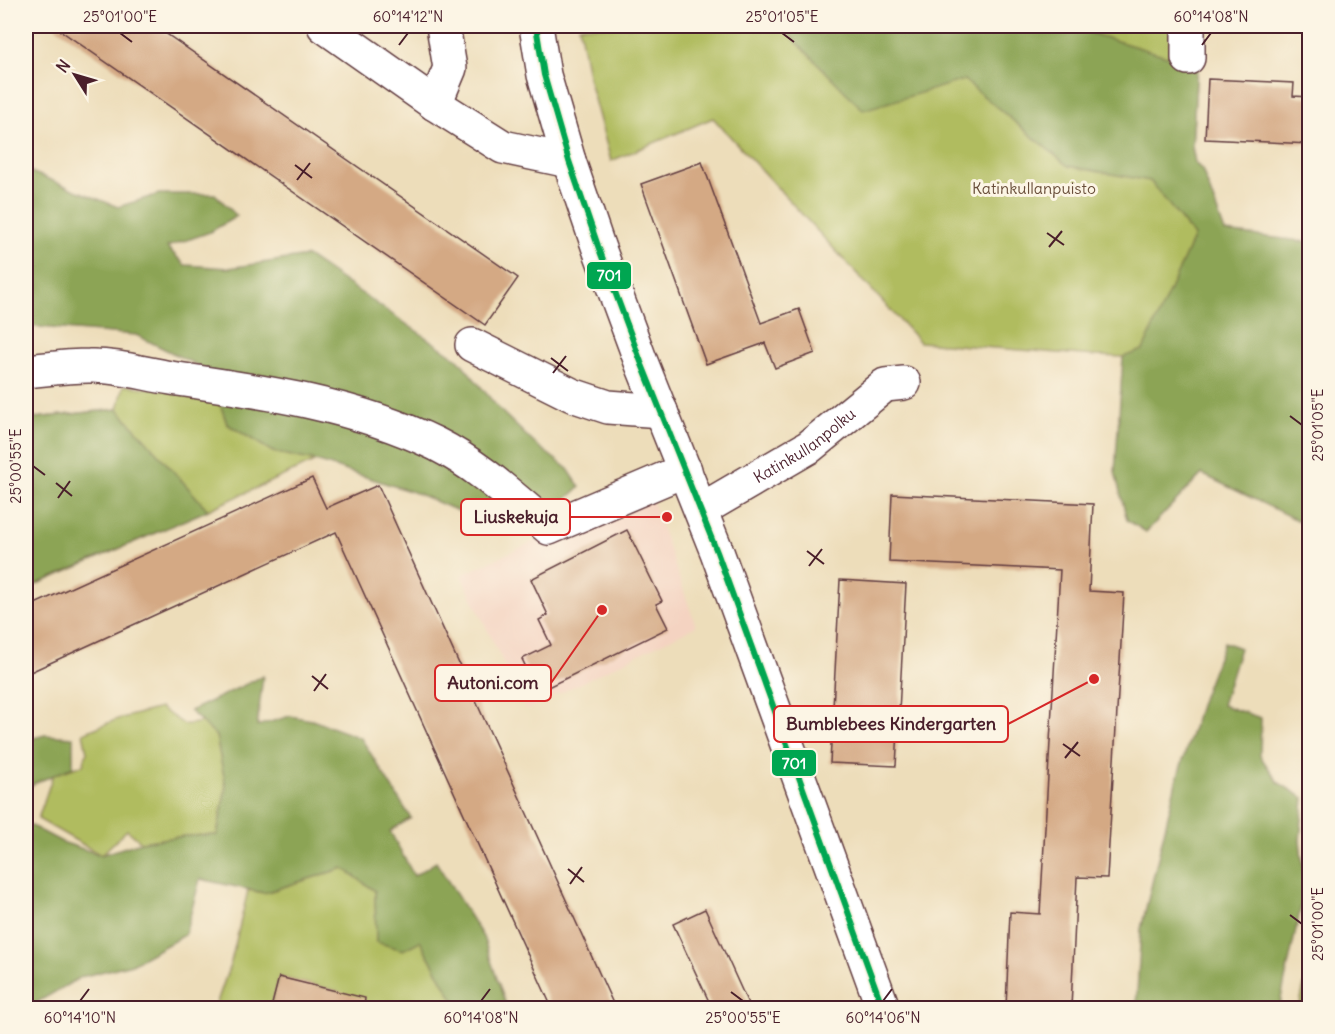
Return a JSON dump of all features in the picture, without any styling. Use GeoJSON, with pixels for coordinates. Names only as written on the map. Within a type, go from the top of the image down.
{"type":"FeatureCollection","features":[{"type":"Feature","properties":{"kind":"street"},"geometry":{"type":"LineString","coordinates":[[324,26],[435,104],[503,147],[569,161]]}},
{"type":"Feature","properties":{"kind":"street"},"geometry":{"type":"LineString","coordinates":[[435,104],[450,68],[443,26]]}},
{"type":"Feature","properties":{"kind":"street"},"geometry":{"type":"LineString","coordinates":[[536,26],[544,75],[569,161],[598,246],[701,510],[883,1008]]}},
{"type":"Feature","properties":{"kind":"street"},"geometry":{"type":"LineString","coordinates":[[1188,26],[1188,58]]}},
{"type":"Feature","properties":{"kind":"street"},"geometry":{"type":"LineString","coordinates":[[472,345],[572,395],[608,407],[661,411]]}},
{"type":"Feature","properties":{"kind":"street"},"geometry":{"type":"LineString","coordinates":[[26,371],[91,366],[124,370],[226,386],[325,406],[389,424],[436,444],[477,468],[549,528],[685,470]]}},
{"type":"Feature","properties":{"kind":"street","name":"Katinkullanpolku"},"geometry":{"type":"LineString","coordinates":[[701,510],[809,447],[885,385],[904,383]]}},
{"type":"Feature","properties":{"kind":"shaded area"},"geometry":{"type":"Polygon","coordinates":[[[648,489],[696,626],[526,710],[461,575],[648,489]]]}},
{"type":"Feature","properties":{"kind":"green space","name":"Katinkullanpuisto"},"geometry":{"type":"Polygon","coordinates":[[[579,26],[1171,26],[1169,57],[1197,65],[1192,147],[1195,163],[1202,170],[1225,233],[1298,519],[1202,474],[1183,493],[1186,359],[1095,356],[920,342],[713,118],[611,161],[589,81],[579,26]]]}},
{"type":"Feature","properties":{"kind":"green space"},"geometry":{"type":"Polygon","coordinates":[[[781,26],[1067,26],[1197,65],[1192,147],[1195,163],[1202,170],[1225,232],[1309,242],[1309,526],[1202,474],[1146,532],[1127,520],[1115,472],[1123,357],[1143,350],[1194,236],[1150,181],[1068,166],[964,80],[863,110],[781,26]]]}},
{"type":"Feature","properties":{"kind":"green space"},"geometry":{"type":"Polygon","coordinates":[[[26,170],[118,207],[159,194],[215,194],[237,216],[210,232],[167,247],[185,265],[229,268],[307,256],[459,360],[499,409],[534,443],[568,469],[580,487],[550,513],[497,528],[419,494],[316,461],[273,452],[227,424],[209,371],[136,335],[26,326],[26,170]]]}},
{"type":"Feature","properties":{"kind":"green space"},"geometry":{"type":"Polygon","coordinates":[[[124,385],[218,397],[227,424],[273,452],[316,461],[26,589],[26,419],[118,409],[124,385]]]}},
{"type":"Feature","properties":{"kind":"green space"},"geometry":{"type":"Polygon","coordinates":[[[118,409],[208,510],[26,589],[26,419],[118,409]]]}},
{"type":"Feature","properties":{"kind":"green space"},"geometry":{"type":"Polygon","coordinates":[[[1224,642],[1240,648],[1222,705],[1261,718],[1260,756],[1279,783],[1304,798],[1300,840],[1305,888],[1279,1008],[1136,1008],[1141,929],[1176,782],[1202,699],[1224,642]]]}},
{"type":"Feature","properties":{"kind":"green space"},"geometry":{"type":"Polygon","coordinates":[[[263,676],[257,726],[290,716],[312,720],[361,738],[411,818],[390,831],[414,876],[436,862],[483,937],[507,1008],[458,1008],[420,941],[403,950],[376,942],[375,891],[343,868],[264,893],[200,879],[185,935],[132,964],[81,977],[34,1004],[32,1008],[26,1008],[26,823],[62,842],[101,855],[141,842],[185,836],[217,835],[226,787],[216,736],[190,711],[263,676]]]}},
{"type":"Feature","properties":{"kind":"green space"},"geometry":{"type":"Polygon","coordinates":[[[160,708],[185,725],[202,722],[216,735],[226,787],[217,835],[185,836],[141,842],[127,830],[101,855],[38,819],[53,775],[83,765],[87,752],[83,733],[118,719],[160,708]]]}},
{"type":"Feature","properties":{"kind":"green space"},"geometry":{"type":"Polygon","coordinates":[[[45,735],[73,737],[73,767],[33,784],[26,791],[26,740],[45,735]]]}},
{"type":"Feature","properties":{"kind":"green space"},"geometry":{"type":"Polygon","coordinates":[[[344,868],[375,891],[376,942],[420,941],[458,1008],[334,1008],[338,991],[279,977],[271,1008],[215,1008],[231,962],[248,890],[264,893],[344,868]]]}},
{"type":"Feature","properties":{"kind":"green space"},"geometry":{"type":"Polygon","coordinates":[[[1309,964],[1309,1008],[1299,1008],[1309,964]]]}},
{"type":"Feature","properties":{"kind":"building"},"geometry":{"type":"Polygon","coordinates":[[[54,26],[155,26],[518,278],[485,325],[54,26]]]}},
{"type":"Feature","properties":{"kind":"building"},"geometry":{"type":"Polygon","coordinates":[[[1208,79],[1294,83],[1293,96],[1310,97],[1310,144],[1205,139],[1208,79]]]}},
{"type":"Feature","properties":{"kind":"building"},"geometry":{"type":"Polygon","coordinates":[[[702,162],[761,323],[799,309],[815,353],[775,368],[765,343],[706,364],[641,184],[702,162]]]}},
{"type":"Feature","properties":{"kind":"building"},"geometry":{"type":"Polygon","coordinates":[[[312,478],[326,508],[378,485],[615,1008],[552,1008],[336,532],[26,674],[26,608],[312,478]]]}},
{"type":"Feature","properties":{"kind":"building"},"geometry":{"type":"Polygon","coordinates":[[[892,494],[1093,504],[1089,591],[1124,593],[1107,878],[1077,877],[1071,1008],[1006,1008],[1010,912],[1040,914],[1060,570],[889,562],[892,494]]]}},
{"type":"Feature","properties":{"kind":"building"},"geometry":{"type":"Polygon","coordinates":[[[627,530],[662,601],[656,604],[668,628],[538,692],[522,659],[551,645],[539,620],[548,615],[531,579],[627,530]]]}},
{"type":"Feature","properties":{"kind":"building"},"geometry":{"type":"Polygon","coordinates":[[[840,580],[906,584],[896,766],[830,763],[840,580]]]}},
{"type":"Feature","properties":{"kind":"building"},"geometry":{"type":"Polygon","coordinates":[[[705,909],[750,1008],[712,1008],[673,924],[705,909]]]}},
{"type":"Feature","properties":{"kind":"building"},"geometry":{"type":"Polygon","coordinates":[[[279,977],[365,998],[364,1008],[271,1008],[279,977]]]}},
{"type":"Feature","properties":{"kind":"transit line","name":"701"},"geometry":{"type":"LineString","coordinates":[[536,26],[544,75],[569,161],[598,246],[641,362],[717,552],[883,1008]]}},
{"type":"Feature","properties":{"kind":"place","name":"Liuskekuja"},"geometry":{"type":"Point","coordinates":[667,517]}},
{"type":"Feature","properties":{"kind":"place","name":"Autoni.com"},"geometry":{"type":"Point","coordinates":[602,610]}},
{"type":"Feature","properties":{"kind":"place","name":"Bumblebees Kindergarten"},"geometry":{"type":"Point","coordinates":[1094,679]}}]}
